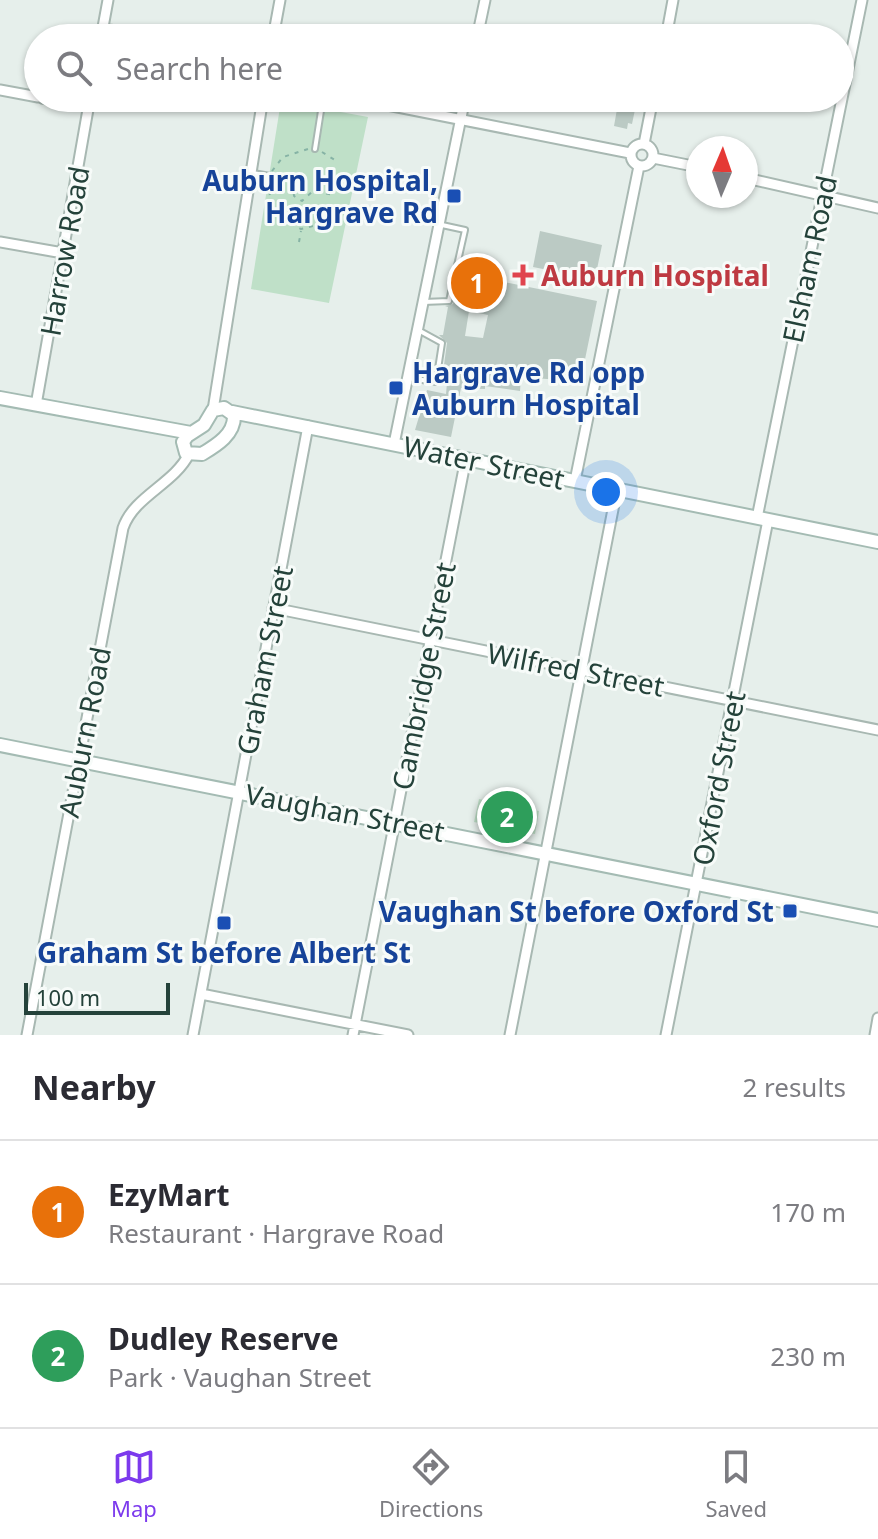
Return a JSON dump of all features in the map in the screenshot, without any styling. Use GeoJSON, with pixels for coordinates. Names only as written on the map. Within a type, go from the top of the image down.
{"type":"FeatureCollection","features":[{"type":"Feature","properties":{"kind":"street"},"geometry":{"type":"LineString","coordinates":[[104,24],[108,0]]}},
{"type":"Feature","properties":{"kind":"street"},"geometry":{"type":"LineString","coordinates":[[276,24],[280,0]]}},
{"type":"Feature","properties":{"kind":"street"},"geometry":{"type":"LineString","coordinates":[[480,24],[485,0]]}},
{"type":"Feature","properties":{"kind":"street"},"geometry":{"type":"LineString","coordinates":[[669,24],[673,0]]}},
{"type":"Feature","properties":{"kind":"street","name":"Elsham Road"},"geometry":{"type":"LineString","coordinates":[[854,39],[862,0]]}},
{"type":"Feature","properties":{"kind":"street"},"geometry":{"type":"LineString","coordinates":[[0,90],[24,95]]}},
{"type":"Feature","properties":{"kind":"street","name":"Harrow Road"},"geometry":{"type":"LineString","coordinates":[[36,405],[88,112]]}},
{"type":"Feature","properties":{"kind":"street"},"geometry":{"type":"LineString","coordinates":[[232,412],[235,420],[229,433],[206,452],[189,454],[183,442],[204,425],[213,410],[261,112]]}},
{"type":"Feature","properties":{"kind":"street"},"geometry":{"type":"LineString","coordinates":[[418,112],[630,153]]}},
{"type":"Feature","properties":{"kind":"street"},"geometry":{"type":"LineString","coordinates":[[394,444],[463,112]]}},
{"type":"Feature","properties":{"kind":"street"},"geometry":{"type":"LineString","coordinates":[[644,144],[650,112]]}},
{"type":"Feature","properties":{"kind":"street","name":"Elsham Road"},"geometry":{"type":"LineString","coordinates":[[762,519],[839,112]]}},
{"type":"Feature","properties":{"kind":"street"},"geometry":{"type":"LineString","coordinates":[[644,144],[651,149],[653,158],[649,164],[639,166],[633,163],[630,153],[637,145],[644,144]]}},
{"type":"Feature","properties":{"kind":"street"},"geometry":{"type":"LineString","coordinates":[[653,158],[686,165]]}},
{"type":"Feature","properties":{"kind":"street"},"geometry":{"type":"LineString","coordinates":[[575,481],[639,166]]}},
{"type":"Feature","properties":{"kind":"street"},"geometry":{"type":"LineString","coordinates":[[758,181],[878,208]]}},
{"type":"Feature","properties":{"kind":"street"},"geometry":{"type":"LineString","coordinates":[[0,242],[63,253]]}},
{"type":"Feature","properties":{"kind":"street"},"geometry":{"type":"LineString","coordinates":[[0,398],[191,433]]}},
{"type":"Feature","properties":{"kind":"street","name":"Water Street"},"geometry":{"type":"LineString","coordinates":[[213,410],[221,408],[878,542]]}},
{"type":"Feature","properties":{"kind":"street","name":"Graham Street"},"geometry":{"type":"LineString","coordinates":[[193,1035],[308,426]]}},
{"type":"Feature","properties":{"kind":"street","name":"Auburn Road"},"geometry":{"type":"LineString","coordinates":[[27,1035],[125,522],[184,465],[189,454]]}},
{"type":"Feature","properties":{"kind":"street","name":"Cambridge Street"},"geometry":{"type":"LineString","coordinates":[[353,1035],[466,458]]}},
{"type":"Feature","properties":{"kind":"street"},"geometry":{"type":"LineString","coordinates":[[510,1035],[617,489]]}},
{"type":"Feature","properties":{"kind":"street","name":"Oxford Street"},"geometry":{"type":"LineString","coordinates":[[666,1035],[733,700],[762,519]]}},
{"type":"Feature","properties":{"kind":"street","name":"Wilfred Street"},"geometry":{"type":"LineString","coordinates":[[273,608],[878,730]]}},
{"type":"Feature","properties":{"kind":"street","name":"Vaughan Street"},"geometry":{"type":"LineString","coordinates":[[0,745],[395,821],[878,920]]}},
{"type":"Feature","properties":{"kind":"street"},"geometry":{"type":"LineString","coordinates":[[201,994],[408,1035]]}},
{"type":"Feature","properties":{"kind":"street"},"geometry":{"type":"LineString","coordinates":[[875,1035],[878,1018]]}},
{"type":"Feature","properties":{"kind":"lane"},"geometry":{"type":"LineString","coordinates":[[315,149],[321,112]]}},
{"type":"Feature","properties":{"kind":"lane"},"geometry":{"type":"LineString","coordinates":[[250,173],[270,179]]}},
{"type":"Feature","properties":{"kind":"lane"},"geometry":{"type":"LineString","coordinates":[[423,302],[449,301],[465,230],[439,224]]}},
{"type":"Feature","properties":{"kind":"lane"},"geometry":{"type":"LineString","coordinates":[[408,378],[436,382],[440,373],[442,343],[418,330]]}},
{"type":"Feature","properties":{"kind":"path"},"geometry":{"type":"LineString","coordinates":[[328,222],[301,229],[279,214],[271,202],[270,179],[283,157],[303,148],[315,149],[338,162]]}},
{"type":"Feature","properties":{"kind":"path"},"geometry":{"type":"LineString","coordinates":[[270,179],[293,187],[294,196],[302,201],[313,191],[333,195]]}},
{"type":"Feature","properties":{"kind":"path"},"geometry":{"type":"LineString","coordinates":[[299,242],[301,229]]}},
{"type":"Feature","properties":{"kind":"green space"},"geometry":{"type":"Polygon","coordinates":[[[279,112],[341,112],[368,117],[329,303],[251,289],[279,112]]]}},
{"type":"Feature","properties":{"kind":"green space"},"geometry":{"type":"Polygon","coordinates":[[[479,799],[539,811],[535,834],[474,822],[479,799]]]}},
{"type":"Feature","properties":{"kind":"building"},"geometry":{"type":"Polygon","coordinates":[[[616,112],[634,112],[632,124],[628,123],[627,129],[614,126],[616,112]]]}},
{"type":"Feature","properties":{"kind":"building"},"geometry":{"type":"Polygon","coordinates":[[[540,231],[602,245],[597,269],[585,267],[583,277],[533,267],[540,231]]]}},
{"type":"Feature","properties":{"kind":"building"},"geometry":{"type":"Polygon","coordinates":[[[460,273],[597,301],[583,369],[574,368],[573,381],[521,377],[520,391],[485,386],[485,389],[461,388],[451,437],[415,430],[427,390],[446,394],[448,372],[443,372],[447,343],[439,335],[443,335],[448,307],[445,306],[453,304],[460,273]],[[469,311],[465,336],[483,338],[488,315],[469,311]]]}},
{"type":"Feature","properties":{"kind":"place","name":"Auburn Hospital, Hargrave Rd"},"geometry":{"type":"Point","coordinates":[454,196]}},
{"type":"Feature","properties":{"kind":"place","name":"Auburn Hospital"},"geometry":{"type":"Point","coordinates":[523,275]}},
{"type":"Feature","properties":{"kind":"place","name":"EzyMart"},"geometry":{"type":"Point","coordinates":[477,283]}},
{"type":"Feature","properties":{"kind":"place","name":"Hargrave Rd opp Auburn Hospital"},"geometry":{"type":"Point","coordinates":[396,388]}},
{"type":"Feature","properties":{"kind":"place","name":"Dudley Reserve"},"geometry":{"type":"Point","coordinates":[507,817]}},
{"type":"Feature","properties":{"kind":"place","name":"Vaughan St before Oxford St"},"geometry":{"type":"Point","coordinates":[790,911]}},
{"type":"Feature","properties":{"kind":"place","name":"Graham St before Albert St"},"geometry":{"type":"Point","coordinates":[224,923]}}]}
